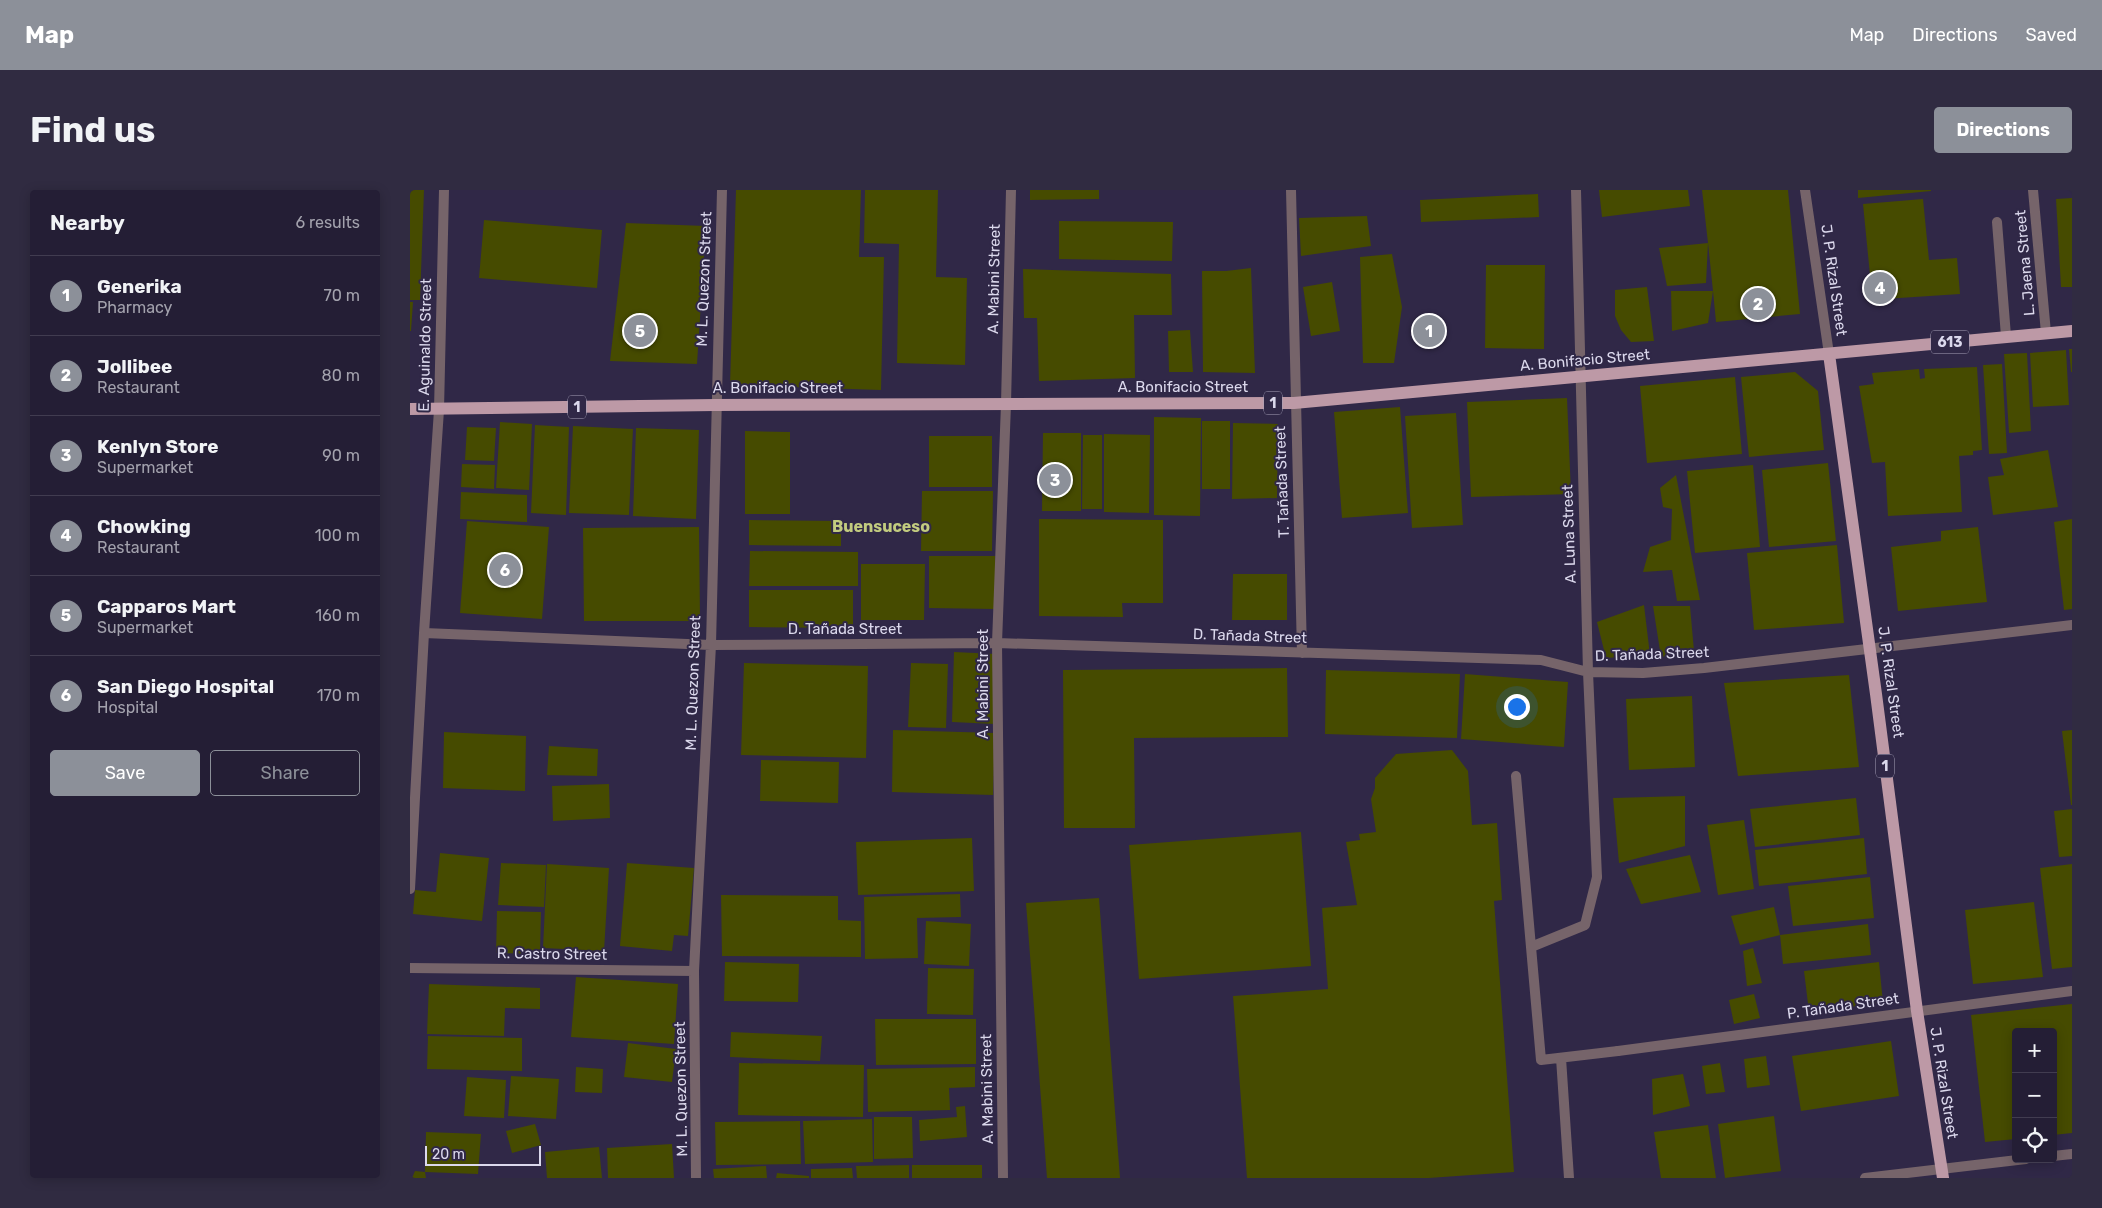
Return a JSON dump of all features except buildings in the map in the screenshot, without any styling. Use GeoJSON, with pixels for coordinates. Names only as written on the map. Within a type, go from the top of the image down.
{"type":"FeatureCollection","features":[{"type":"Feature","properties":{"kind":"main road","name":"A. Bonifacio Street"},"geometry":{"type":"LineString","coordinates":[[410,409],[715,405],[1294,403],[2072,330]]}},
{"type":"Feature","properties":{"kind":"main road","name":"J. P. Rizal Street"},"geometry":{"type":"LineString","coordinates":[[1829,354],[1917,1011],[1942,1174]]}},
{"type":"Feature","properties":{"kind":"street","name":"E. Aguinaldo Street"},"geometry":{"type":"LineString","coordinates":[[410,889],[439,410],[444,190]]}},
{"type":"Feature","properties":{"kind":"street","name":"M. L. Quezon Street"},"geometry":{"type":"LineString","coordinates":[[696,1178],[694,971],[711,645],[715,405],[722,190]]}},
{"type":"Feature","properties":{"kind":"street","name":"A. Mabini Street"},"geometry":{"type":"LineString","coordinates":[[1003,1178],[997,643],[1006,404],[1011,190]]}},
{"type":"Feature","properties":{"kind":"street","name":"T. Tañada Street"},"geometry":{"type":"LineString","coordinates":[[1291,190],[1294,403],[1302,653]]}},
{"type":"Feature","properties":{"kind":"street","name":"A. Luna Street"},"geometry":{"type":"LineString","coordinates":[[1531,947],[1585,925],[1597,877],[1588,672],[1576,190]]}},
{"type":"Feature","properties":{"kind":"street","name":"J. P. Rizal Street"},"geometry":{"type":"LineString","coordinates":[[1805,190],[1829,354]]}},
{"type":"Feature","properties":{"kind":"street","name":"L. Jaena Street"},"geometry":{"type":"LineString","coordinates":[[2034,190],[2046,333]]}},
{"type":"Feature","properties":{"kind":"street"},"geometry":{"type":"LineString","coordinates":[[1997,222],[2006,336]]}},
{"type":"Feature","properties":{"kind":"street","name":"D. Tañada Street"},"geometry":{"type":"LineString","coordinates":[[424,633],[711,645],[997,643],[1541,660],[1588,672],[1643,673],[1704,668],[2072,625]]}},
{"type":"Feature","properties":{"kind":"street"},"geometry":{"type":"LineString","coordinates":[[1516,776],[1531,947]]}},
{"type":"Feature","properties":{"kind":"street","name":"P. Tañada Street"},"geometry":{"type":"LineString","coordinates":[[1531,947],[1541,1060],[2072,991]]}},
{"type":"Feature","properties":{"kind":"street","name":"R. Castro Street"},"geometry":{"type":"LineString","coordinates":[[410,968],[694,971]]}},
{"type":"Feature","properties":{"kind":"street"},"geometry":{"type":"LineString","coordinates":[[1561,1058],[1569,1178]]}},
{"type":"Feature","properties":{"kind":"street"},"geometry":{"type":"LineString","coordinates":[[2057,1156],[2072,1154]]}},
{"type":"Feature","properties":{"kind":"street"},"geometry":{"type":"LineString","coordinates":[[1865,1178],[1942,1174],[2012,1162]]}},
{"type":"Feature","properties":{"kind":"place","name":"Chowking"},"geometry":{"type":"Point","coordinates":[1880,288]}},
{"type":"Feature","properties":{"kind":"place","name":"Jollibee"},"geometry":{"type":"Point","coordinates":[1758,304]}},
{"type":"Feature","properties":{"kind":"place","name":"Capparos Mart"},"geometry":{"type":"Point","coordinates":[640,331]}},
{"type":"Feature","properties":{"kind":"place","name":"Generika"},"geometry":{"type":"Point","coordinates":[1429,331]}},
{"type":"Feature","properties":{"kind":"place","name":"Kenlyn Store"},"geometry":{"type":"Point","coordinates":[1055,480]}},
{"type":"Feature","properties":{"kind":"place","name":"San Diego Hospital"},"geometry":{"type":"Point","coordinates":[505,570]}},
{"type":"Feature","properties":{"kind":"district","name":"Buensuceso"},"geometry":{"type":"Point","coordinates":[881,526]}}]}
